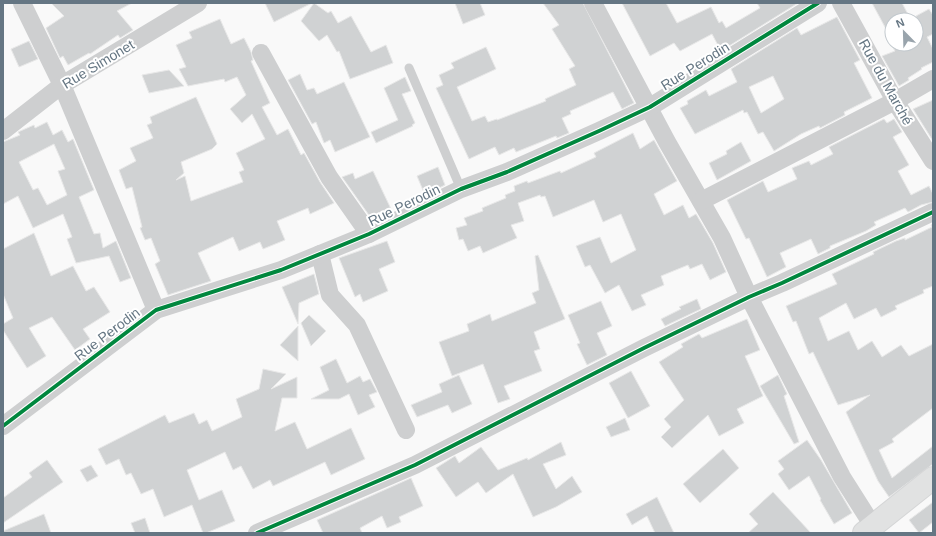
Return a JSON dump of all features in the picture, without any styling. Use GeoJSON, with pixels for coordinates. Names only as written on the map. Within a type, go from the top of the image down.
{"type":"FeatureCollection","features":[{"type":"Feature","properties":{"kind":"main road"},"geometry":{"type":"LineString","coordinates":[[868,529],[933,478]]}},
{"type":"Feature","properties":{"kind":"street"},"geometry":{"type":"LineString","coordinates":[[22,3],[62,85],[156,310]]}},
{"type":"Feature","properties":{"kind":"street","name":"Rue Simonet"},"geometry":{"type":"LineString","coordinates":[[3,131],[62,85],[198,3]]}},
{"type":"Feature","properties":{"kind":"street","name":"Rue Perodin"},"geometry":{"type":"LineString","coordinates":[[3,426],[156,310],[281,270],[369,234],[461,188],[506,172],[650,107],[818,3]]}},
{"type":"Feature","properties":{"kind":"street","name":"Rue du Marché"},"geometry":{"type":"LineString","coordinates":[[841,3],[895,101],[933,161]]}},
{"type":"Feature","properties":{"kind":"street"},"geometry":{"type":"LineString","coordinates":[[596,4],[667,142],[722,238],[749,297],[868,529]]}},
{"type":"Feature","properties":{"kind":"street"},"geometry":{"type":"LineString","coordinates":[[261,53],[325,171],[369,234]]}},
{"type":"Feature","properties":{"kind":"street"},"geometry":{"type":"LineString","coordinates":[[701,201],[895,101],[933,79]]}},
{"type":"Feature","properties":{"kind":"street"},"geometry":{"type":"LineString","coordinates":[[257,533],[416,466],[644,348],[749,297],[933,212]]}},
{"type":"Feature","properties":{"kind":"street"},"geometry":{"type":"LineString","coordinates":[[320,254],[330,295],[357,326],[406,430]]}},
{"type":"Feature","properties":{"kind":"lane"},"geometry":{"type":"LineString","coordinates":[[409,68],[461,188]]}},
{"type":"Feature","properties":{"kind":"building"},"geometry":{"type":"Polygon","coordinates":[[[51,3],[132,3],[117,11],[133,30],[120,38],[118,35],[90,54],[89,53],[68,65],[63,56],[60,58],[46,28],[64,16],[51,3]]]}},
{"type":"Feature","properties":{"kind":"building"},"geometry":{"type":"Polygon","coordinates":[[[265,3],[312,3],[274,22],[265,3]]]}},
{"type":"Feature","properties":{"kind":"building"},"geometry":{"type":"Polygon","coordinates":[[[314,3],[328,13],[331,11],[338,23],[351,16],[371,52],[386,45],[393,63],[350,79],[339,51],[337,52],[327,35],[319,41],[301,21],[314,3]]]}},
{"type":"Feature","properties":{"kind":"building"},"geometry":{"type":"Polygon","coordinates":[[[455,3],[480,3],[485,15],[463,24],[455,3]]]}},
{"type":"Feature","properties":{"kind":"building"},"geometry":{"type":"Polygon","coordinates":[[[543,3],[583,3],[634,103],[622,109],[613,92],[570,111],[571,114],[562,118],[569,133],[557,138],[556,136],[516,152],[514,148],[499,155],[495,147],[469,159],[436,88],[443,85],[439,75],[454,68],[451,63],[486,47],[496,69],[457,87],[472,121],[485,116],[488,122],[497,120],[546,101],[545,99],[576,85],[569,69],[575,66],[552,29],[559,25],[543,3]]]}},
{"type":"Feature","properties":{"kind":"building"},"geometry":{"type":"Polygon","coordinates":[[[622,3],[666,3],[677,23],[711,7],[719,23],[722,21],[726,28],[760,8],[757,3],[798,3],[721,51],[712,34],[680,51],[674,43],[650,56],[622,3]]]}},
{"type":"Feature","properties":{"kind":"building"},"geometry":{"type":"Polygon","coordinates":[[[872,3],[902,3],[907,12],[884,12],[884,25],[872,3]]]}},
{"type":"Feature","properties":{"kind":"building"},"geometry":{"type":"Polygon","coordinates":[[[929,9],[933,15],[933,34],[927,37],[933,49],[933,62],[921,68],[922,69],[908,78],[909,80],[899,86],[882,56],[892,52],[924,52],[923,12],[929,9]]]}},
{"type":"Feature","properties":{"kind":"building"},"geometry":{"type":"Polygon","coordinates":[[[837,17],[860,60],[854,63],[872,98],[844,112],[845,115],[820,128],[819,126],[801,134],[774,151],[763,132],[758,134],[747,112],[744,113],[743,110],[695,134],[680,108],[688,104],[687,101],[706,90],[709,96],[737,82],[731,69],[797,28],[801,35],[837,17]],[[773,76],[749,87],[761,113],[784,99],[773,76]]]}},
{"type":"Feature","properties":{"kind":"building"},"geometry":{"type":"Polygon","coordinates":[[[220,19],[231,44],[244,38],[251,52],[253,60],[251,61],[270,103],[262,107],[277,135],[288,129],[301,155],[304,153],[320,182],[334,203],[310,214],[308,208],[277,221],[285,240],[263,249],[260,242],[239,251],[233,237],[198,253],[211,281],[168,295],[155,264],[160,261],[151,238],[145,240],[140,228],[142,227],[132,187],[126,189],[119,170],[136,161],[130,148],[153,138],[147,125],[152,123],[150,117],[196,97],[217,144],[212,149],[181,162],[184,173],[176,180],[185,176],[191,201],[243,182],[239,172],[244,170],[236,153],[265,139],[252,114],[242,123],[230,109],[246,95],[237,77],[225,82],[224,79],[188,86],[179,69],[186,67],[176,45],[192,38],[189,32],[220,19]]]}},
{"type":"Feature","properties":{"kind":"building"},"geometry":{"type":"Polygon","coordinates":[[[29,41],[38,59],[19,67],[11,49],[29,41]]]}},
{"type":"Feature","properties":{"kind":"building"},"geometry":{"type":"Polygon","coordinates":[[[169,70],[184,86],[149,93],[142,75],[169,70]]]}},
{"type":"Feature","properties":{"kind":"building"},"geometry":{"type":"Polygon","coordinates":[[[300,74],[307,90],[314,88],[317,94],[344,82],[370,137],[335,152],[330,140],[324,143],[316,122],[312,124],[288,80],[300,74]]]}},
{"type":"Feature","properties":{"kind":"building"},"geometry":{"type":"Polygon","coordinates":[[[405,77],[411,91],[402,94],[415,123],[412,125],[413,126],[376,143],[371,132],[398,120],[384,88],[405,77]]]}},
{"type":"Feature","properties":{"kind":"building"},"geometry":{"type":"Polygon","coordinates":[[[933,100],[933,141],[913,109],[933,100]]]}},
{"type":"Feature","properties":{"kind":"building"},"geometry":{"type":"Polygon","coordinates":[[[884,119],[887,123],[894,119],[902,132],[893,137],[909,165],[898,171],[911,195],[929,186],[933,194],[933,202],[921,205],[908,212],[905,208],[874,222],[876,225],[866,231],[830,246],[830,248],[818,254],[811,239],[780,253],[786,267],[767,277],[749,238],[746,239],[727,200],[763,181],[768,192],[797,179],[792,168],[809,161],[811,165],[833,154],[829,147],[884,119]]]}},
{"type":"Feature","properties":{"kind":"building"},"geometry":{"type":"Polygon","coordinates":[[[47,122],[53,135],[62,130],[68,142],[73,139],[94,190],[79,197],[94,234],[100,233],[103,248],[116,241],[131,278],[120,282],[109,256],[76,263],[67,239],[72,237],[63,214],[33,228],[18,196],[3,204],[3,142],[20,135],[18,132],[34,125],[35,128],[47,122]],[[54,144],[19,162],[33,190],[38,188],[47,205],[67,195],[58,171],[65,169],[54,144]]]}},
{"type":"Feature","properties":{"kind":"building"},"geometry":{"type":"Polygon","coordinates":[[[633,133],[640,149],[654,140],[677,181],[654,194],[664,215],[683,205],[689,218],[696,214],[713,243],[726,272],[710,280],[702,264],[690,269],[688,265],[661,276],[664,285],[641,295],[646,305],[632,311],[619,285],[605,293],[590,265],[585,267],[576,246],[600,237],[611,263],[636,250],[621,214],[603,222],[594,200],[553,217],[545,196],[541,197],[540,195],[518,203],[524,221],[511,225],[517,238],[483,253],[480,246],[468,251],[463,239],[459,240],[456,228],[467,225],[464,218],[483,211],[482,208],[506,198],[505,195],[515,191],[514,186],[527,181],[528,183],[560,171],[561,173],[596,157],[594,153],[633,133]]]}},
{"type":"Feature","properties":{"kind":"building"},"geometry":{"type":"Polygon","coordinates":[[[741,142],[751,161],[717,180],[709,163],[727,154],[726,151],[741,142]]]}},
{"type":"Feature","properties":{"kind":"building"},"geometry":{"type":"Polygon","coordinates":[[[438,167],[445,185],[425,195],[417,176],[438,167]]]}},
{"type":"Feature","properties":{"kind":"building"},"geometry":{"type":"Polygon","coordinates":[[[373,171],[391,209],[371,218],[342,177],[353,173],[355,179],[373,171]]]}},
{"type":"Feature","properties":{"kind":"building"},"geometry":{"type":"Polygon","coordinates":[[[933,224],[933,286],[923,290],[924,293],[895,306],[897,309],[881,317],[876,308],[854,319],[846,303],[819,318],[828,341],[849,331],[858,350],[872,341],[882,357],[901,345],[909,356],[933,344],[933,408],[892,439],[894,442],[879,450],[892,478],[933,446],[933,464],[889,497],[878,481],[846,412],[870,395],[838,405],[813,352],[809,354],[796,321],[793,322],[786,306],[837,284],[832,274],[874,254],[873,252],[896,241],[905,238],[905,240],[932,227],[931,225],[933,224]]]}},
{"type":"Feature","properties":{"kind":"building"},"geometry":{"type":"Polygon","coordinates":[[[34,233],[51,276],[73,266],[86,291],[94,287],[110,312],[83,329],[90,339],[75,350],[52,317],[29,328],[46,356],[27,368],[3,330],[3,324],[13,318],[3,294],[3,249],[34,233]]]}},
{"type":"Feature","properties":{"kind":"building"},"geometry":{"type":"Polygon","coordinates":[[[387,241],[395,262],[379,269],[388,291],[363,302],[360,294],[355,297],[339,258],[387,241]]]}},
{"type":"Feature","properties":{"kind":"building"},"geometry":{"type":"Polygon","coordinates":[[[538,255],[565,319],[534,332],[540,349],[534,351],[542,371],[504,386],[510,399],[498,403],[483,364],[452,376],[439,342],[469,331],[467,324],[490,314],[492,321],[536,303],[532,293],[539,290],[535,256],[538,255]]]}},
{"type":"Feature","properties":{"kind":"building"},"geometry":{"type":"Polygon","coordinates":[[[314,274],[319,294],[299,303],[298,324],[282,287],[314,274]]]}},
{"type":"Feature","properties":{"kind":"building"},"geometry":{"type":"Polygon","coordinates":[[[697,299],[701,309],[665,326],[661,319],[681,309],[679,307],[697,299]]]}},
{"type":"Feature","properties":{"kind":"building"},"geometry":{"type":"Polygon","coordinates":[[[601,301],[612,326],[597,333],[607,355],[587,365],[577,344],[580,343],[568,315],[601,301]]]}},
{"type":"Feature","properties":{"kind":"building"},"geometry":{"type":"Polygon","coordinates":[[[309,315],[326,331],[311,346],[301,323],[309,315]]]}},
{"type":"Feature","properties":{"kind":"building"},"geometry":{"type":"Polygon","coordinates":[[[747,319],[760,350],[745,356],[763,396],[737,409],[744,423],[719,436],[708,415],[672,448],[661,437],[671,427],[664,419],[684,400],[659,362],[683,347],[681,344],[699,334],[702,338],[747,319]]]}},
{"type":"Feature","properties":{"kind":"building"},"geometry":{"type":"Polygon","coordinates":[[[298,326],[298,361],[280,345],[298,326]]]}},
{"type":"Feature","properties":{"kind":"building"},"geometry":{"type":"Polygon","coordinates":[[[336,359],[347,383],[360,376],[363,382],[370,379],[377,392],[369,395],[375,407],[358,415],[349,394],[339,399],[311,399],[329,390],[320,367],[336,359]]]}},
{"type":"Feature","properties":{"kind":"building"},"geometry":{"type":"Polygon","coordinates":[[[263,369],[286,374],[271,389],[297,377],[297,398],[282,398],[275,431],[295,422],[307,449],[351,428],[365,459],[331,475],[325,462],[273,486],[270,480],[253,489],[241,466],[233,470],[225,452],[187,470],[199,500],[222,490],[235,521],[206,533],[203,533],[192,505],[164,517],[153,489],[141,494],[131,473],[126,475],[119,459],[106,465],[98,449],[165,415],[169,423],[194,413],[199,424],[207,420],[212,431],[242,417],[236,399],[259,389],[263,369]]]}},
{"type":"Feature","properties":{"kind":"building"},"geometry":{"type":"Polygon","coordinates":[[[631,371],[650,406],[628,418],[609,383],[631,371]]]}},
{"type":"Feature","properties":{"kind":"building"},"geometry":{"type":"Polygon","coordinates":[[[459,375],[472,404],[452,413],[448,405],[417,417],[411,405],[442,392],[439,384],[459,375]]]}},
{"type":"Feature","properties":{"kind":"building"},"geometry":{"type":"Polygon","coordinates":[[[778,375],[787,394],[784,396],[799,442],[794,444],[760,386],[778,375]]]}},
{"type":"Feature","properties":{"kind":"building"},"geometry":{"type":"Polygon","coordinates":[[[625,418],[630,430],[611,437],[606,427],[625,418]]]}},
{"type":"Feature","properties":{"kind":"building"},"geometry":{"type":"Polygon","coordinates":[[[807,440],[821,460],[852,513],[834,524],[820,500],[821,499],[809,476],[789,490],[778,474],[784,469],[778,461],[807,440]]]}},
{"type":"Feature","properties":{"kind":"building"},"geometry":{"type":"Polygon","coordinates":[[[561,442],[566,455],[543,464],[556,489],[572,476],[582,492],[556,507],[533,517],[513,474],[486,493],[478,482],[456,497],[436,468],[455,456],[459,463],[481,447],[498,470],[527,458],[528,460],[561,442]]]}},
{"type":"Feature","properties":{"kind":"building"},"geometry":{"type":"Polygon","coordinates":[[[723,449],[739,468],[700,503],[683,484],[723,449]]]}},
{"type":"Feature","properties":{"kind":"building"},"geometry":{"type":"Polygon","coordinates":[[[47,460],[63,482],[3,523],[3,498],[32,477],[29,473],[47,460]]]}},
{"type":"Feature","properties":{"kind":"building"},"geometry":{"type":"Polygon","coordinates":[[[91,465],[98,476],[87,482],[80,470],[91,465]]]}},
{"type":"Feature","properties":{"kind":"building"},"geometry":{"type":"Polygon","coordinates":[[[411,478],[423,506],[399,517],[401,522],[387,528],[382,516],[360,528],[362,533],[323,533],[317,520],[411,478]]]}},
{"type":"Feature","properties":{"kind":"building"},"geometry":{"type":"Polygon","coordinates":[[[773,492],[811,533],[748,533],[758,524],[749,514],[773,492]]]}},
{"type":"Feature","properties":{"kind":"building"},"geometry":{"type":"Polygon","coordinates":[[[657,497],[674,533],[655,533],[647,516],[632,525],[626,514],[657,497]]]}},
{"type":"Feature","properties":{"kind":"building"},"geometry":{"type":"Polygon","coordinates":[[[933,502],[933,522],[919,533],[909,520],[933,502]]]}},
{"type":"Feature","properties":{"kind":"building"},"geometry":{"type":"Polygon","coordinates":[[[44,514],[51,533],[3,533],[3,531],[44,514]]]}},
{"type":"Feature","properties":{"kind":"building"},"geometry":{"type":"Polygon","coordinates":[[[145,518],[150,533],[135,533],[131,523],[145,518]]]}},
{"type":"Feature","properties":{"kind":"cycle path"},"geometry":{"type":"LineString","coordinates":[[3,426],[156,310],[281,270],[369,234],[461,189],[507,172],[599,131],[650,107],[818,3]]}},
{"type":"Feature","properties":{"kind":"cycle path"},"geometry":{"type":"LineString","coordinates":[[257,533],[415,465],[644,348],[749,297],[933,212]]}}]}
